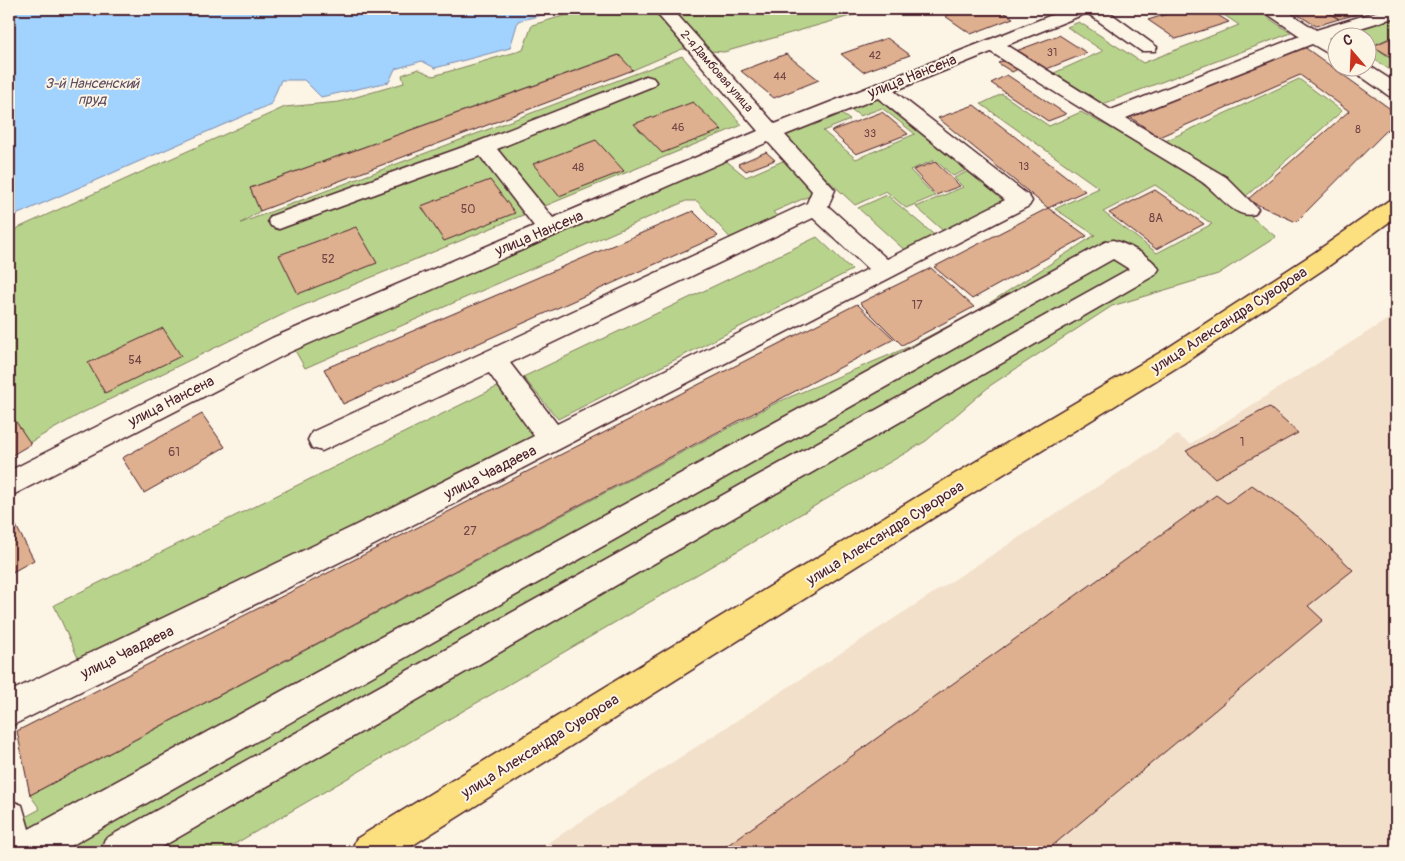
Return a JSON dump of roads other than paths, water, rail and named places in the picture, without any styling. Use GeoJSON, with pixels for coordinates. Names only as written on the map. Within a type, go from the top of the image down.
{"type":"FeatureCollection","features":[{"type":"Feature","properties":{"kind":"main road","name":"улица Александра Суворова"},"geometry":{"type":"LineString","coordinates":[[369,852],[958,487],[1175,356],[1322,260],[1396,206]]}},
{"type":"Feature","properties":{"kind":"street","name":"2-я Дамбовая улица"},"geometry":{"type":"LineString","coordinates":[[662,9],[771,134]]}},
{"type":"Feature","properties":{"kind":"street","name":"улица Нансена"},"geometry":{"type":"LineString","coordinates":[[9,485],[281,345],[771,134],[992,44],[1045,14],[1082,9]]}},
{"type":"Feature","properties":{"kind":"street"},"geometry":{"type":"LineString","coordinates":[[1093,9],[1148,48]]}},
{"type":"Feature","properties":{"kind":"street"},"geometry":{"type":"LineString","coordinates":[[1272,9],[1328,46]]}},
{"type":"Feature","properties":{"kind":"street"},"geometry":{"type":"LineString","coordinates":[[1109,118],[1314,37],[1396,11]]}},
{"type":"Feature","properties":{"kind":"street"},"geometry":{"type":"LineString","coordinates":[[992,44],[1109,118],[1218,182],[1247,209]]}},
{"type":"Feature","properties":{"kind":"street"},"geometry":{"type":"LineString","coordinates":[[1374,78],[1396,92]]}},
{"type":"Feature","properties":{"kind":"street"},"geometry":{"type":"LineString","coordinates":[[279,221],[484,147],[646,82]]}},
{"type":"Feature","properties":{"kind":"street","name":"улица Чаадаева"},"geometry":{"type":"LineString","coordinates":[[9,710],[553,440],[1021,201],[879,90]]}},
{"type":"Feature","properties":{"kind":"street"},"geometry":{"type":"LineString","coordinates":[[322,440],[816,208],[824,190],[771,134]]}},
{"type":"Feature","properties":{"kind":"street"},"geometry":{"type":"LineString","coordinates":[[484,147],[549,229]]}},
{"type":"Feature","properties":{"kind":"street"},"geometry":{"type":"LineString","coordinates":[[816,208],[885,271]]}},
{"type":"Feature","properties":{"kind":"street"},"geometry":{"type":"LineString","coordinates":[[24,852],[1113,248],[1147,269],[118,852]]}},
{"type":"Feature","properties":{"kind":"street"},"geometry":{"type":"LineString","coordinates":[[493,359],[553,440]]}},
{"type":"Feature","properties":{"kind":"street"},"geometry":{"type":"LineString","coordinates":[[9,818],[16,852]]}},
{"type":"Feature","properties":{"kind":"water","name":"3-й Нансенский пруд"},"geometry":{"type":"Polygon","coordinates":[[[9,9],[558,9],[558,11],[518,21],[510,48],[435,68],[422,61],[395,69],[389,82],[321,97],[304,80],[281,80],[271,104],[9,218],[9,9]]]}}]}
